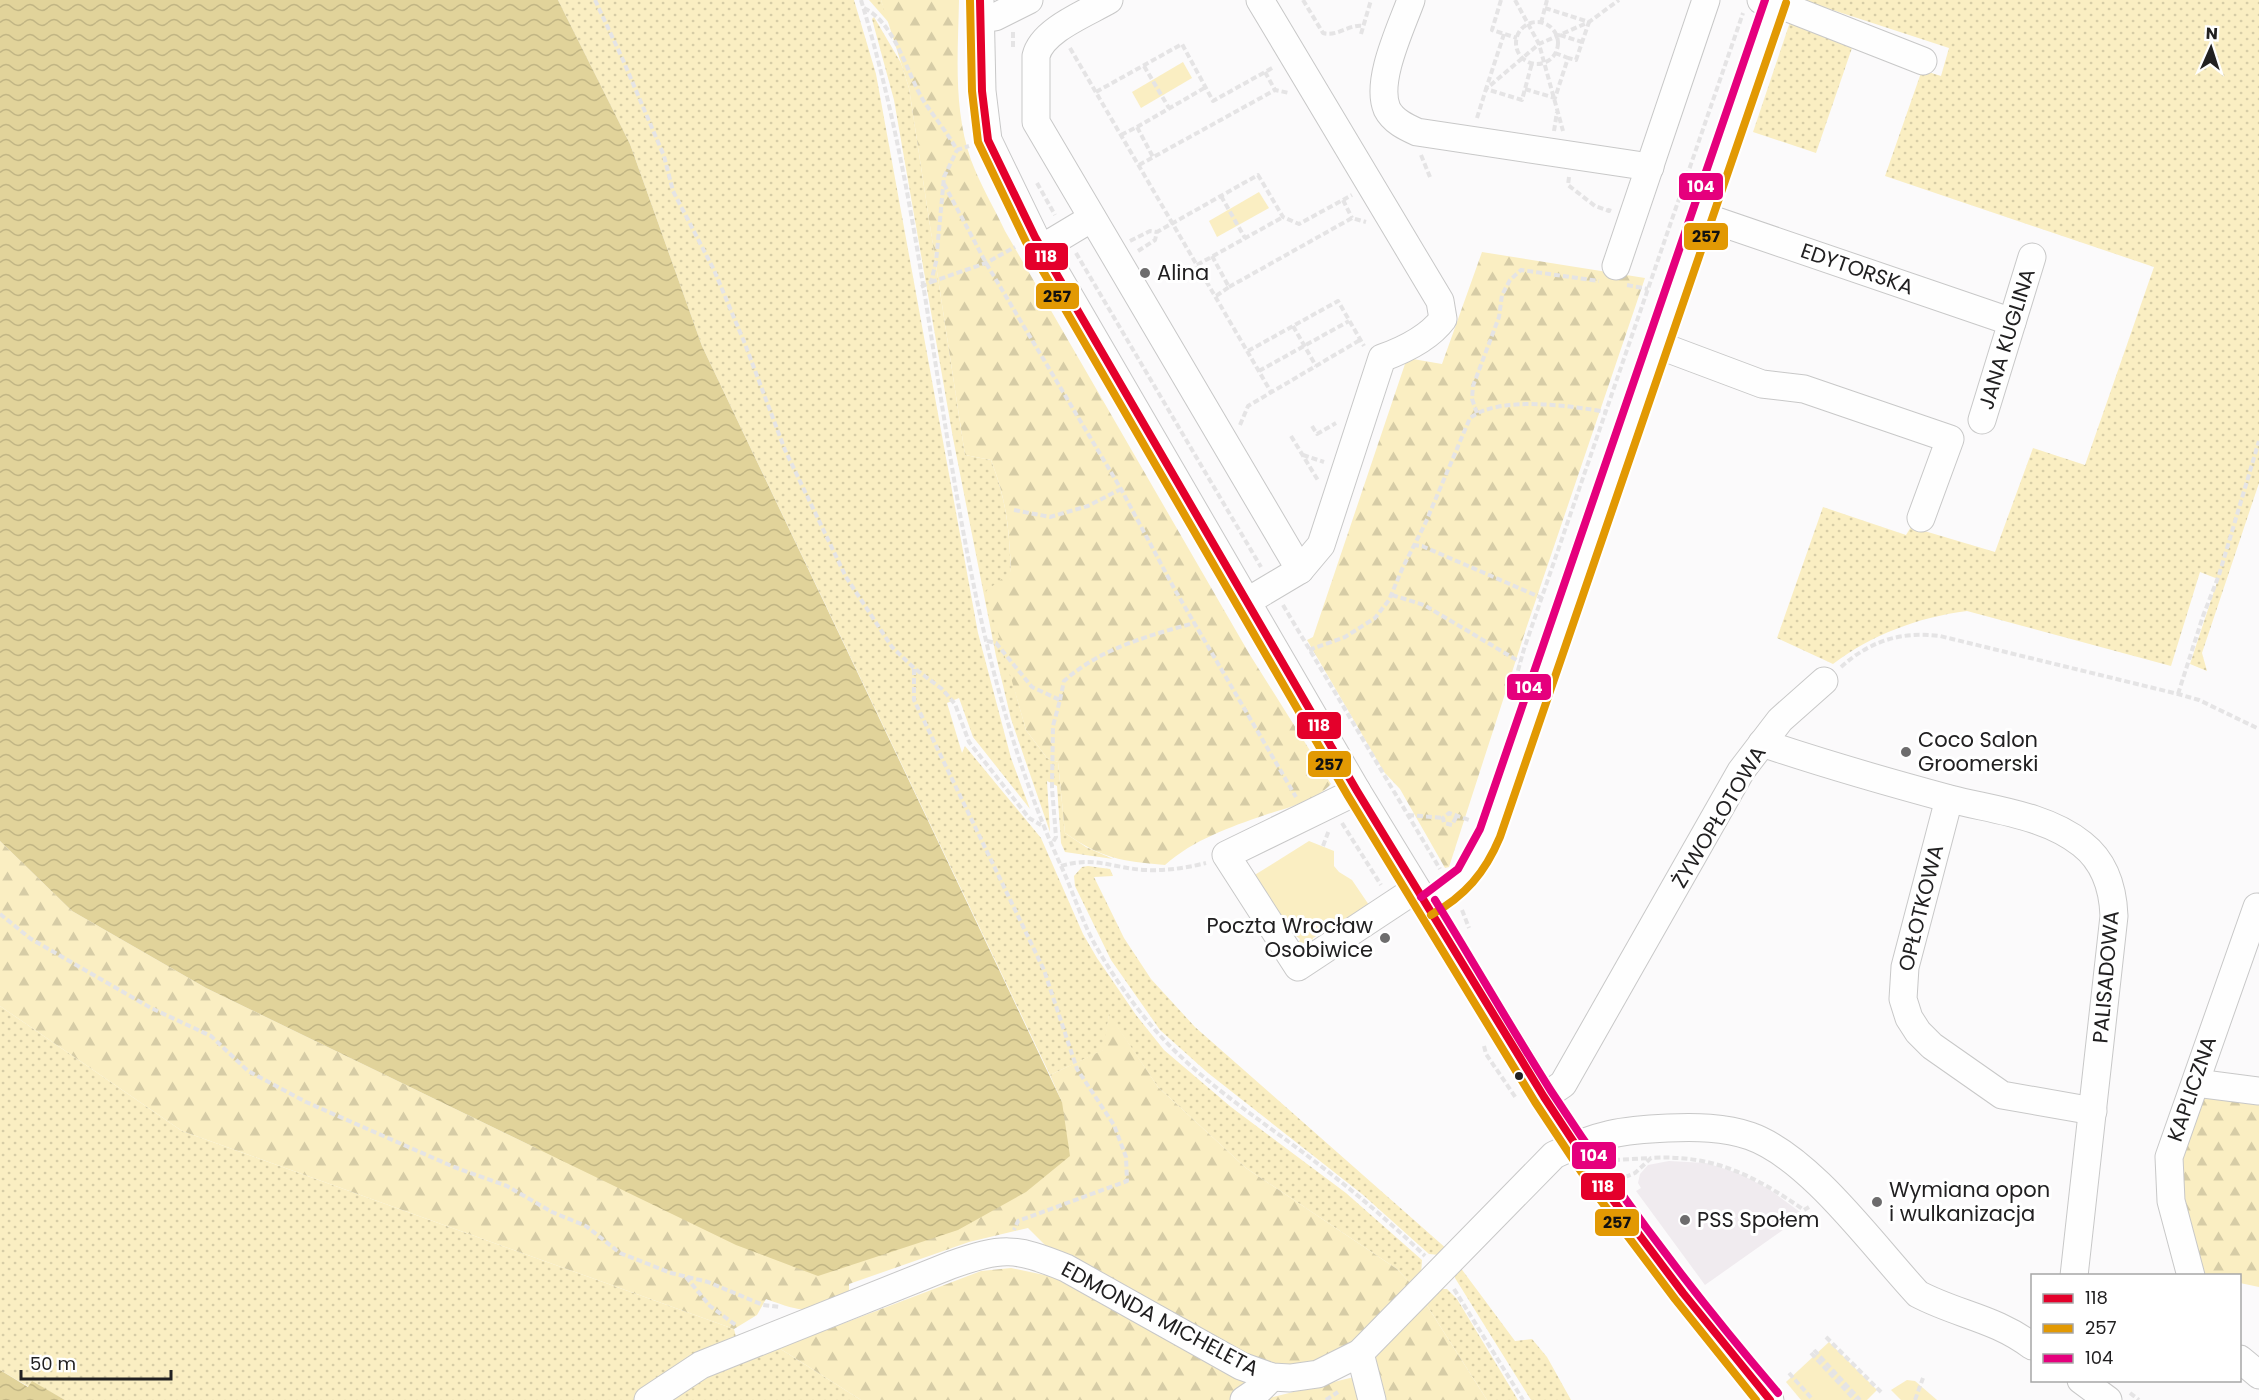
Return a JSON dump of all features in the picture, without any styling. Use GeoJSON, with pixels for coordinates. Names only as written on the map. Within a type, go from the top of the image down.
{"type":"FeatureCollection","features":[{"type":"Feature","properties":{"kind":"street"},"geometry":{"type":"LineString","coordinates":[[1029,0],[995,17],[980,10],[982,91],[988,140],[1039,243],[1357,791],[1412,899],[1533,1101],[1577,1144],[1604,1188],[1683,1293],[1770,1400]]}},
{"type":"Feature","properties":{"kind":"street"},"geometry":{"type":"LineString","coordinates":[[1109,0],[1059,29],[1038,45],[1036,122],[1300,570]]}},
{"type":"Feature","properties":{"kind":"street"},"geometry":{"type":"LineString","coordinates":[[1248,601],[1300,570],[1321,545],[1382,358],[1399,352],[1434,331],[1443,319],[1440,301],[1260,0]]}},
{"type":"Feature","properties":{"kind":"street"},"geometry":{"type":"LineString","coordinates":[[1411,0],[1384,80],[1387,110],[1403,125],[1417,132],[1650,167]]}},
{"type":"Feature","properties":{"kind":"street"},"geometry":{"type":"LineString","coordinates":[[1612,277],[1706,0]]}},
{"type":"Feature","properties":{"kind":"street"},"geometry":{"type":"LineString","coordinates":[[1357,791],[1226,855],[1298,967],[1412,899],[1452,891],[1471,872],[1483,853],[1702,216],[1764,3],[1923,62]]}},
{"type":"Feature","properties":{"kind":"street","name":"EDYTORSKA"},"geometry":{"type":"LineString","coordinates":[[1702,216],[2012,322]]}},
{"type":"Feature","properties":{"kind":"street"},"geometry":{"type":"LineString","coordinates":[[1039,243],[1065,234],[1092,218]]}},
{"type":"Feature","properties":{"kind":"street","name":"JANA KUGLINA"},"geometry":{"type":"LineString","coordinates":[[1982,420],[2032,257]]}},
{"type":"Feature","properties":{"kind":"street"},"geometry":{"type":"LineString","coordinates":[[1658,345],[1762,384],[1804,388],[1950,439],[1921,519]]}},
{"type":"Feature","properties":{"kind":"street","name":"ŻYWOPŁOTOWA"},"geometry":{"type":"LineString","coordinates":[[1533,1101],[1563,1084],[1742,771],[1780,720],[1824,681]]}},
{"type":"Feature","properties":{"kind":"street","name":"PALISADOWA"},"geometry":{"type":"LineString","coordinates":[[1762,743],[1949,799],[2044,823],[2065,832],[2083,844],[2105,871],[2113,900],[2114,916],[2074,1274]]}},
{"type":"Feature","properties":{"kind":"street","name":"OPŁOTKOWA"},"geometry":{"type":"LineString","coordinates":[[1949,799],[1905,967],[1905,1008],[1918,1032],[1932,1046],[2002,1095],[2093,1112]]}},
{"type":"Feature","properties":{"kind":"street","name":"KAPLICZNA"},"geometry":{"type":"LineString","coordinates":[[2191,1274],[2171,1201],[2169,1157],[2257,907]]}},
{"type":"Feature","properties":{"kind":"street"},"geometry":{"type":"LineString","coordinates":[[2196,1083],[2259,1091]]}},
{"type":"Feature","properties":{"kind":"street","name":"EDMONDA MICHELETA"},"geometry":{"type":"LineString","coordinates":[[648,1400],[701,1365],[951,1265],[988,1252],[1006,1250],[1040,1257],[1066,1268],[1231,1360],[1272,1377],[1318,1374],[1360,1353],[1547,1161],[1577,1144],[1620,1131],[1692,1127],[1729,1130],[1764,1142],[1786,1156],[1811,1176],[1918,1294],[1934,1303],[1991,1321],[2031,1345]]}},
{"type":"Feature","properties":{"kind":"street"},"geometry":{"type":"LineString","coordinates":[[1360,1353],[1372,1400]]}},
{"type":"Feature","properties":{"kind":"street"},"geometry":{"type":"LineString","coordinates":[[2241,1360],[2259,1375]]}},
{"type":"Feature","properties":{"kind":"street"},"geometry":{"type":"LineString","coordinates":[[1244,1400],[1272,1377]]}},
{"type":"Feature","properties":{"kind":"street"},"geometry":{"type":"LineString","coordinates":[[2084,1382],[2108,1400]]}},
{"type":"Feature","properties":{"kind":"path"},"geometry":{"type":"LineString","coordinates":[[595,0],[659,146],[674,191],[714,270],[785,450],[846,577],[892,647],[914,668],[942,689],[955,704],[969,742],[1029,818],[1042,826]]}},
{"type":"Feature","properties":{"kind":"path"},"geometry":{"type":"LineString","coordinates":[[861,0],[888,101],[946,439],[987,641],[1015,753],[1042,826],[1093,941],[1150,1024],[1181,1058],[1353,1191],[1404,1235],[1440,1271],[1460,1296],[1523,1400]]}},
{"type":"Feature","properties":{"kind":"path"},"geometry":{"type":"LineString","coordinates":[[1302,0],[1323,33],[1332,34],[1352,26],[1363,26]]}},
{"type":"Feature","properties":{"kind":"path"},"geometry":{"type":"LineString","coordinates":[[1361,34],[1371,0]]}},
{"type":"Feature","properties":{"kind":"path"},"geometry":{"type":"LineString","coordinates":[[1501,0],[1492,30],[1517,38]]}},
{"type":"Feature","properties":{"kind":"path"},"geometry":{"type":"LineString","coordinates":[[1515,0],[1539,44],[1564,135]]}},
{"type":"Feature","properties":{"kind":"path"},"geometry":{"type":"LineString","coordinates":[[1541,23],[1547,0]]}},
{"type":"Feature","properties":{"kind":"path"},"geometry":{"type":"LineString","coordinates":[[1486,89],[1539,44],[1588,21],[1619,0]]}},
{"type":"Feature","properties":{"kind":"path"},"geometry":{"type":"LineString","coordinates":[[1511,697],[1520,662],[1648,289],[1764,3]]}},
{"type":"Feature","properties":{"kind":"path"},"geometry":{"type":"LineString","coordinates":[[863,7],[875,13],[890,34],[922,98],[957,150]]}},
{"type":"Feature","properties":{"kind":"path"},"geometry":{"type":"LineString","coordinates":[[1545,8],[1588,21]]}},
{"type":"Feature","properties":{"kind":"path"},"geometry":{"type":"LineString","coordinates":[[1555,53],[1576,60],[1588,21]]}},
{"type":"Feature","properties":{"kind":"path"},"geometry":{"type":"LineString","coordinates":[[1558,35],[1555,53],[1544,62],[1532,63],[1523,58],[1517,50],[1517,38],[1528,24],[1541,23],[1552,28],[1558,35],[1582,42]]}},
{"type":"Feature","properties":{"kind":"path"},"geometry":{"type":"LineString","coordinates":[[1012,27],[1013,59]]}},
{"type":"Feature","properties":{"kind":"path"},"geometry":{"type":"LineString","coordinates":[[1059,29],[1271,392]]}},
{"type":"Feature","properties":{"kind":"path"},"geometry":{"type":"LineString","coordinates":[[1474,129],[1504,34]]}},
{"type":"Feature","properties":{"kind":"path"},"geometry":{"type":"LineString","coordinates":[[1096,92],[1182,44],[1213,101],[1265,72],[1275,90],[1139,165]]}},
{"type":"Feature","properties":{"kind":"path"},"geometry":{"type":"LineString","coordinates":[[1555,98],[1568,58]]}},
{"type":"Feature","properties":{"kind":"path"},"geometry":{"type":"LineString","coordinates":[[1486,89],[1522,100],[1532,63]]}},
{"type":"Feature","properties":{"kind":"path"},"geometry":{"type":"LineString","coordinates":[[1144,66],[1169,108]]}},
{"type":"Feature","properties":{"kind":"path"},"geometry":{"type":"LineString","coordinates":[[1121,135],[1206,87]]}},
{"type":"Feature","properties":{"kind":"path"},"geometry":{"type":"LineString","coordinates":[[1525,89],[1555,98]]}},
{"type":"Feature","properties":{"kind":"path"},"geometry":{"type":"LineString","coordinates":[[1137,127],[1150,147],[1153,157]]}},
{"type":"Feature","properties":{"kind":"path"},"geometry":{"type":"LineString","coordinates":[[957,150],[988,140]]}},
{"type":"Feature","properties":{"kind":"path"},"geometry":{"type":"LineString","coordinates":[[931,282],[936,262],[944,183],[957,150]]}},
{"type":"Feature","properties":{"kind":"path"},"geometry":{"type":"LineString","coordinates":[[1570,166],[1568,185],[1595,206],[1609,211]]}},
{"type":"Feature","properties":{"kind":"path"},"geometry":{"type":"LineString","coordinates":[[1121,246],[1150,231],[1157,232],[1258,175],[1283,217],[1299,224],[1352,195],[1354,188]]}},
{"type":"Feature","properties":{"kind":"path"},"geometry":{"type":"LineString","coordinates":[[1035,181],[1442,873]]}},
{"type":"Feature","properties":{"kind":"path"},"geometry":{"type":"LineString","coordinates":[[944,183],[986,263],[1121,489],[1194,623],[1306,815]]}},
{"type":"Feature","properties":{"kind":"path"},"geometry":{"type":"LineString","coordinates":[[1221,196],[1245,238]]}},
{"type":"Feature","properties":{"kind":"path"},"geometry":{"type":"LineString","coordinates":[[1343,200],[1352,218]]}},
{"type":"Feature","properties":{"kind":"path"},"geometry":{"type":"LineString","coordinates":[[1197,265],[1283,217]]}},
{"type":"Feature","properties":{"kind":"path"},"geometry":{"type":"LineString","coordinates":[[1216,296],[1352,218],[1372,224]]}},
{"type":"Feature","properties":{"kind":"path"},"geometry":{"type":"LineString","coordinates":[[1137,252],[1155,240],[1157,232]]}},
{"type":"Feature","properties":{"kind":"path"},"geometry":{"type":"LineString","coordinates":[[921,287],[1039,243]]}},
{"type":"Feature","properties":{"kind":"path"},"geometry":{"type":"LineString","coordinates":[[1212,256],[1229,287]]}},
{"type":"Feature","properties":{"kind":"path"},"geometry":{"type":"LineString","coordinates":[[1477,412],[1472,399],[1473,386],[1498,317],[1502,295],[1510,280],[1521,270],[1612,277],[1648,289]]}},
{"type":"Feature","properties":{"kind":"path"},"geometry":{"type":"LineString","coordinates":[[1248,351],[1338,301],[1369,355]]}},
{"type":"Feature","properties":{"kind":"path"},"geometry":{"type":"LineString","coordinates":[[1259,371],[1349,321]]}},
{"type":"Feature","properties":{"kind":"path"},"geometry":{"type":"LineString","coordinates":[[1293,326],[1316,366]]}},
{"type":"Feature","properties":{"kind":"path"},"geometry":{"type":"LineString","coordinates":[[1238,431],[1248,406],[1360,340]]}},
{"type":"Feature","properties":{"kind":"path"},"geometry":{"type":"LineString","coordinates":[[1309,650],[1345,637],[1375,618],[1392,595],[1463,433],[1470,418],[1477,412],[1529,405],[1573,406],[1607,412]]}},
{"type":"Feature","properties":{"kind":"path"},"geometry":{"type":"LineString","coordinates":[[1312,426],[1317,434],[1346,417]]}},
{"type":"Feature","properties":{"kind":"path"},"geometry":{"type":"LineString","coordinates":[[1291,436],[1322,488]]}},
{"type":"Feature","properties":{"kind":"path"},"geometry":{"type":"LineString","coordinates":[[2178,694],[2219,575],[2259,441]]}},
{"type":"Feature","properties":{"kind":"path"},"geometry":{"type":"LineString","coordinates":[[1302,455],[1325,462]]}},
{"type":"Feature","properties":{"kind":"path"},"geometry":{"type":"LineString","coordinates":[[1014,510],[1050,517],[1088,506],[1121,489]]}},
{"type":"Feature","properties":{"kind":"path"},"geometry":{"type":"LineString","coordinates":[[1413,545],[1422,546],[1542,598]]}},
{"type":"Feature","properties":{"kind":"path"},"geometry":{"type":"LineString","coordinates":[[1392,595],[1424,605],[1520,662]]}},
{"type":"Feature","properties":{"kind":"path"},"geometry":{"type":"LineString","coordinates":[[1051,846],[1056,837],[1052,788],[1053,726],[1064,681],[1089,662],[1128,643],[1194,623]]}},
{"type":"Feature","properties":{"kind":"path"},"geometry":{"type":"LineString","coordinates":[[1824,681],[1854,656],[1881,640],[1920,633],[1968,641],[2178,694],[2199,700],[2259,729]]}},
{"type":"Feature","properties":{"kind":"path"},"geometry":{"type":"LineString","coordinates":[[987,641],[996,643],[1032,687],[1060,700]]}},
{"type":"Feature","properties":{"kind":"path"},"geometry":{"type":"LineString","coordinates":[[914,668],[914,700],[1044,970],[1077,1069],[1114,1125],[1126,1157],[1127,1181],[1018,1221],[1006,1250]]}},
{"type":"Feature","properties":{"kind":"path"},"geometry":{"type":"LineString","coordinates":[[1330,804],[1387,896],[1412,899]]}},
{"type":"Feature","properties":{"kind":"path"},"geometry":{"type":"LineString","coordinates":[[1466,829],[1473,808]]}},
{"type":"Feature","properties":{"kind":"path"},"geometry":{"type":"LineString","coordinates":[[1408,815],[1443,818],[1449,813],[1469,820]]}},
{"type":"Feature","properties":{"kind":"path"},"geometry":{"type":"LineString","coordinates":[[1443,818],[1444,823],[1452,825],[1456,817]]}},
{"type":"Feature","properties":{"kind":"path"},"geometry":{"type":"LineString","coordinates":[[1061,866],[1080,860],[1143,870],[1169,871],[1206,864],[1226,855]]}},
{"type":"Feature","properties":{"kind":"path"},"geometry":{"type":"LineString","coordinates":[[1459,904],[1470,930]]}},
{"type":"Feature","properties":{"kind":"path"},"geometry":{"type":"LineString","coordinates":[[0,914],[31,939],[151,1008],[211,1036],[248,1071],[306,1102],[454,1167],[507,1186],[552,1212],[586,1226],[620,1253],[686,1277],[708,1282],[747,1299]]}},
{"type":"Feature","properties":{"kind":"path"},"geometry":{"type":"LineString","coordinates":[[1484,1044],[1486,1054],[1508,1089],[1533,1101]]}},
{"type":"Feature","properties":{"kind":"path"},"geometry":{"type":"LineString","coordinates":[[1625,1177],[1635,1173],[1651,1158]]}},
{"type":"Feature","properties":{"kind":"path"},"geometry":{"type":"LineString","coordinates":[[1614,1160],[1651,1158],[1715,1162],[1742,1172],[1804,1210],[1827,1194]]}},
{"type":"Feature","properties":{"kind":"path"},"geometry":{"type":"LineString","coordinates":[[686,1277],[710,1306],[751,1346]]}},
{"type":"Feature","properties":{"kind":"path"},"geometry":{"type":"LineString","coordinates":[[1826,1337],[1881,1392]]}},
{"type":"Feature","properties":{"kind":"path"},"geometry":{"type":"LineString","coordinates":[[1855,1400],[1812,1351],[1860,1400]]}},
{"type":"Feature","properties":{"kind":"path"},"geometry":{"type":"LineString","coordinates":[[1789,1373],[1813,1400]]}},
{"type":"Feature","properties":{"kind":"path"},"geometry":{"type":"LineString","coordinates":[[1915,1400],[1923,1378]]}},
{"type":"Feature","properties":{"kind":"shaded area"},"geometry":{"type":"Polygon","coordinates":[[[1669,1161],[1706,1163],[1738,1173],[1769,1189],[1804,1215],[1705,1285],[1636,1191],[1641,1188],[1638,1183],[1640,1174],[1648,1165],[1669,1161]]]}},
{"type":"Feature","properties":{"kind":"green space"},"geometry":{"type":"Polygon","coordinates":[[[558,0],[854,0],[876,74],[978,633],[1011,758],[1030,809],[973,737],[959,698],[947,703],[962,753],[965,746],[1041,838],[1083,934],[1136,1015],[1164,1050],[1231,1107],[1346,1193],[1422,1260],[1421,1275],[1412,1285],[1397,1269],[1246,1168],[1158,1087],[1109,1015],[1104,1050],[1050,1075],[702,346],[630,144],[558,0]]]}},
{"type":"Feature","properties":{"kind":"green space"},"geometry":{"type":"Polygon","coordinates":[[[869,0],[881,0],[890,24],[869,0]]]}},
{"type":"Feature","properties":{"kind":"green space"},"geometry":{"type":"Polygon","coordinates":[[[881,0],[959,0],[958,81],[961,121],[971,160],[983,187],[1005,231],[1250,655],[1331,784],[1317,795],[1301,803],[1212,835],[1188,848],[1165,865],[1113,857],[1078,842],[1065,833],[1058,762],[1047,758],[1026,730],[986,591],[1011,572],[1004,502],[991,460],[965,455],[909,88],[881,0]]]}},
{"type":"Feature","properties":{"kind":"green space"},"geometry":{"type":"Polygon","coordinates":[[[1802,0],[2259,0],[2259,483],[2202,653],[2207,671],[2190,664],[2218,579],[2200,572],[2171,666],[1967,611],[1931,618],[1896,629],[1863,644],[1833,664],[1777,638],[1823,507],[1906,535],[1911,527],[1995,552],[2033,448],[2085,465],[2154,267],[1885,176],[1922,70],[1941,76],[1949,48],[1802,0]]]}},
{"type":"Feature","properties":{"kind":"green space"},"geometry":{"type":"Polygon","coordinates":[[[1792,16],[1853,45],[1816,153],[1753,132],[1792,16]]]}},
{"type":"Feature","properties":{"kind":"green space"},"geometry":{"type":"Polygon","coordinates":[[[874,17],[901,63],[909,88],[965,455],[991,460],[1004,502],[1011,573],[998,584],[1015,691],[1026,730],[1047,758],[1058,762],[1065,833],[1086,847],[1113,859],[1065,852],[1061,843],[1057,786],[1047,781],[1050,832],[1011,719],[996,656],[953,438],[894,100],[872,19],[874,17]]]}},
{"type":"Feature","properties":{"kind":"green space"},"geometry":{"type":"Polygon","coordinates":[[[1183,62],[1192,78],[1141,108],[1132,92],[1183,62]]]}},
{"type":"Feature","properties":{"kind":"green space"},"geometry":{"type":"Polygon","coordinates":[[[1259,192],[1269,208],[1217,237],[1209,221],[1259,192]]]}},
{"type":"Feature","properties":{"kind":"green space"},"geometry":{"type":"Polygon","coordinates":[[[1482,252],[1645,278],[1526,629],[1449,867],[1445,868],[1400,789],[1384,772],[1307,640],[1313,637],[1407,358],[1442,364],[1482,252]]]}},
{"type":"Feature","properties":{"kind":"green space"},"geometry":{"type":"Polygon","coordinates":[[[0,841],[72,911],[206,988],[536,1148],[1062,1102],[1050,1075],[1103,1050],[1109,1014],[1158,1087],[1246,1168],[1397,1269],[1412,1285],[1376,1322],[1334,1355],[1302,1366],[1280,1365],[1244,1355],[1050,1250],[1028,1228],[969,1242],[849,1284],[849,1296],[825,1306],[808,1310],[766,1299],[757,1315],[734,1329],[182,1131],[0,1006],[0,841]]]}},
{"type":"Feature","properties":{"kind":"green space"},"geometry":{"type":"Polygon","coordinates":[[[1309,841],[1334,851],[1334,866],[1352,880],[1369,905],[1313,938],[1311,944],[1298,944],[1300,939],[1289,931],[1253,876],[1309,841]]]}},
{"type":"Feature","properties":{"kind":"green space"},"geometry":{"type":"Polygon","coordinates":[[[1082,867],[1110,869],[1113,876],[1094,877],[1124,938],[1151,979],[1195,1027],[1448,1250],[1439,1255],[1429,1254],[1362,1194],[1208,1073],[1160,1030],[1111,960],[1075,886],[1074,876],[1082,867]]]}},
{"type":"Feature","properties":{"kind":"green space"},"geometry":{"type":"Polygon","coordinates":[[[0,1006],[182,1131],[734,1329],[737,1341],[779,1348],[861,1400],[65,1400],[32,1382],[29,1387],[0,1370],[0,1006]]]}},
{"type":"Feature","properties":{"kind":"green space"},"geometry":{"type":"Polygon","coordinates":[[[2200,1091],[2259,1099],[2259,1287],[2241,1283],[2241,1274],[2200,1274],[2185,1218],[2177,1154],[2200,1091]]]}},
{"type":"Feature","properties":{"kind":"green space"},"geometry":{"type":"Polygon","coordinates":[[[1460,1267],[1515,1341],[1532,1339],[1547,1357],[1571,1400],[1531,1400],[1455,1278],[1455,1272],[1460,1267]]]}},
{"type":"Feature","properties":{"kind":"green space"},"geometry":{"type":"Polygon","coordinates":[[[1011,1268],[1064,1279],[1252,1381],[1269,1398],[1358,1376],[1372,1366],[1379,1351],[1426,1304],[1487,1400],[861,1400],[779,1348],[981,1271],[1011,1268]]]}},
{"type":"Feature","properties":{"kind":"green space"},"geometry":{"type":"Polygon","coordinates":[[[1440,1289],[1447,1289],[1457,1299],[1518,1400],[1487,1400],[1426,1304],[1440,1289]]]}},
{"type":"Feature","properties":{"kind":"green space"},"geometry":{"type":"Polygon","coordinates":[[[1829,1342],[1877,1390],[1867,1400],[1801,1400],[1786,1382],[1829,1342]]]}},
{"type":"Feature","properties":{"kind":"green space"},"geometry":{"type":"Polygon","coordinates":[[[1907,1380],[1915,1381],[1937,1400],[1901,1400],[1891,1390],[1907,1380]]]}},
{"type":"Feature","properties":{"kind":"water"},"geometry":{"type":"Polygon","coordinates":[[[0,0],[558,0],[630,144],[702,346],[1062,1102],[1070,1156],[1026,1192],[958,1230],[818,1276],[736,1245],[206,988],[72,911],[0,841],[0,0]]]}},
{"type":"Feature","properties":{"kind":"water"},"geometry":{"type":"Polygon","coordinates":[[[0,1370],[28,1387],[32,1381],[65,1400],[0,1400],[0,1370]]]}},
{"type":"Feature","properties":{"kind":"transit line","name":"257"},"geometry":{"type":"LineString","coordinates":[[970,0],[972,91],[978,142],[1026,242],[1348,796],[1535,1102],[1596,1194],[1675,1299],[1756,1400]]}},
{"type":"Feature","properties":{"kind":"transit line","name":"118"},"geometry":{"type":"LineString","coordinates":[[980,0],[982,91],[988,140],[1035,237],[1357,791],[1544,1097],[1604,1188],[1683,1293],[1770,1400]]}},
{"type":"Feature","properties":{"kind":"transit line","name":"104"},"geometry":{"type":"LineString","coordinates":[[1421,897],[1458,869],[1480,829],[1765,0]]}},
{"type":"Feature","properties":{"kind":"transit line","name":"257"},"geometry":{"type":"LineString","coordinates":[[1431,915],[1454,900],[1473,882],[1488,862],[1500,837],[1786,3]]}},
{"type":"Feature","properties":{"kind":"transit line","name":"104"},"geometry":{"type":"LineString","coordinates":[[1435,900],[1551,1091],[1604,1169],[1688,1283],[1778,1393]]}},
{"type":"Feature","properties":{"kind":"place","name":"Alina"},"geometry":{"type":"Point","coordinates":[1145,273]}},
{"type":"Feature","properties":{"kind":"place","name":"Coco Salon Groomerski"},"geometry":{"type":"Point","coordinates":[1906,752]}},
{"type":"Feature","properties":{"kind":"place","name":"Poczta Wrocław Osobiwice"},"geometry":{"type":"Point","coordinates":[1385,938]}},
{"type":"Feature","properties":{"kind":"place","name":"Wymiana opon i wulkanizacja"},"geometry":{"type":"Point","coordinates":[1877,1202]}},
{"type":"Feature","properties":{"kind":"place","name":"PSS Społem"},"geometry":{"type":"Point","coordinates":[1685,1220]}}]}
